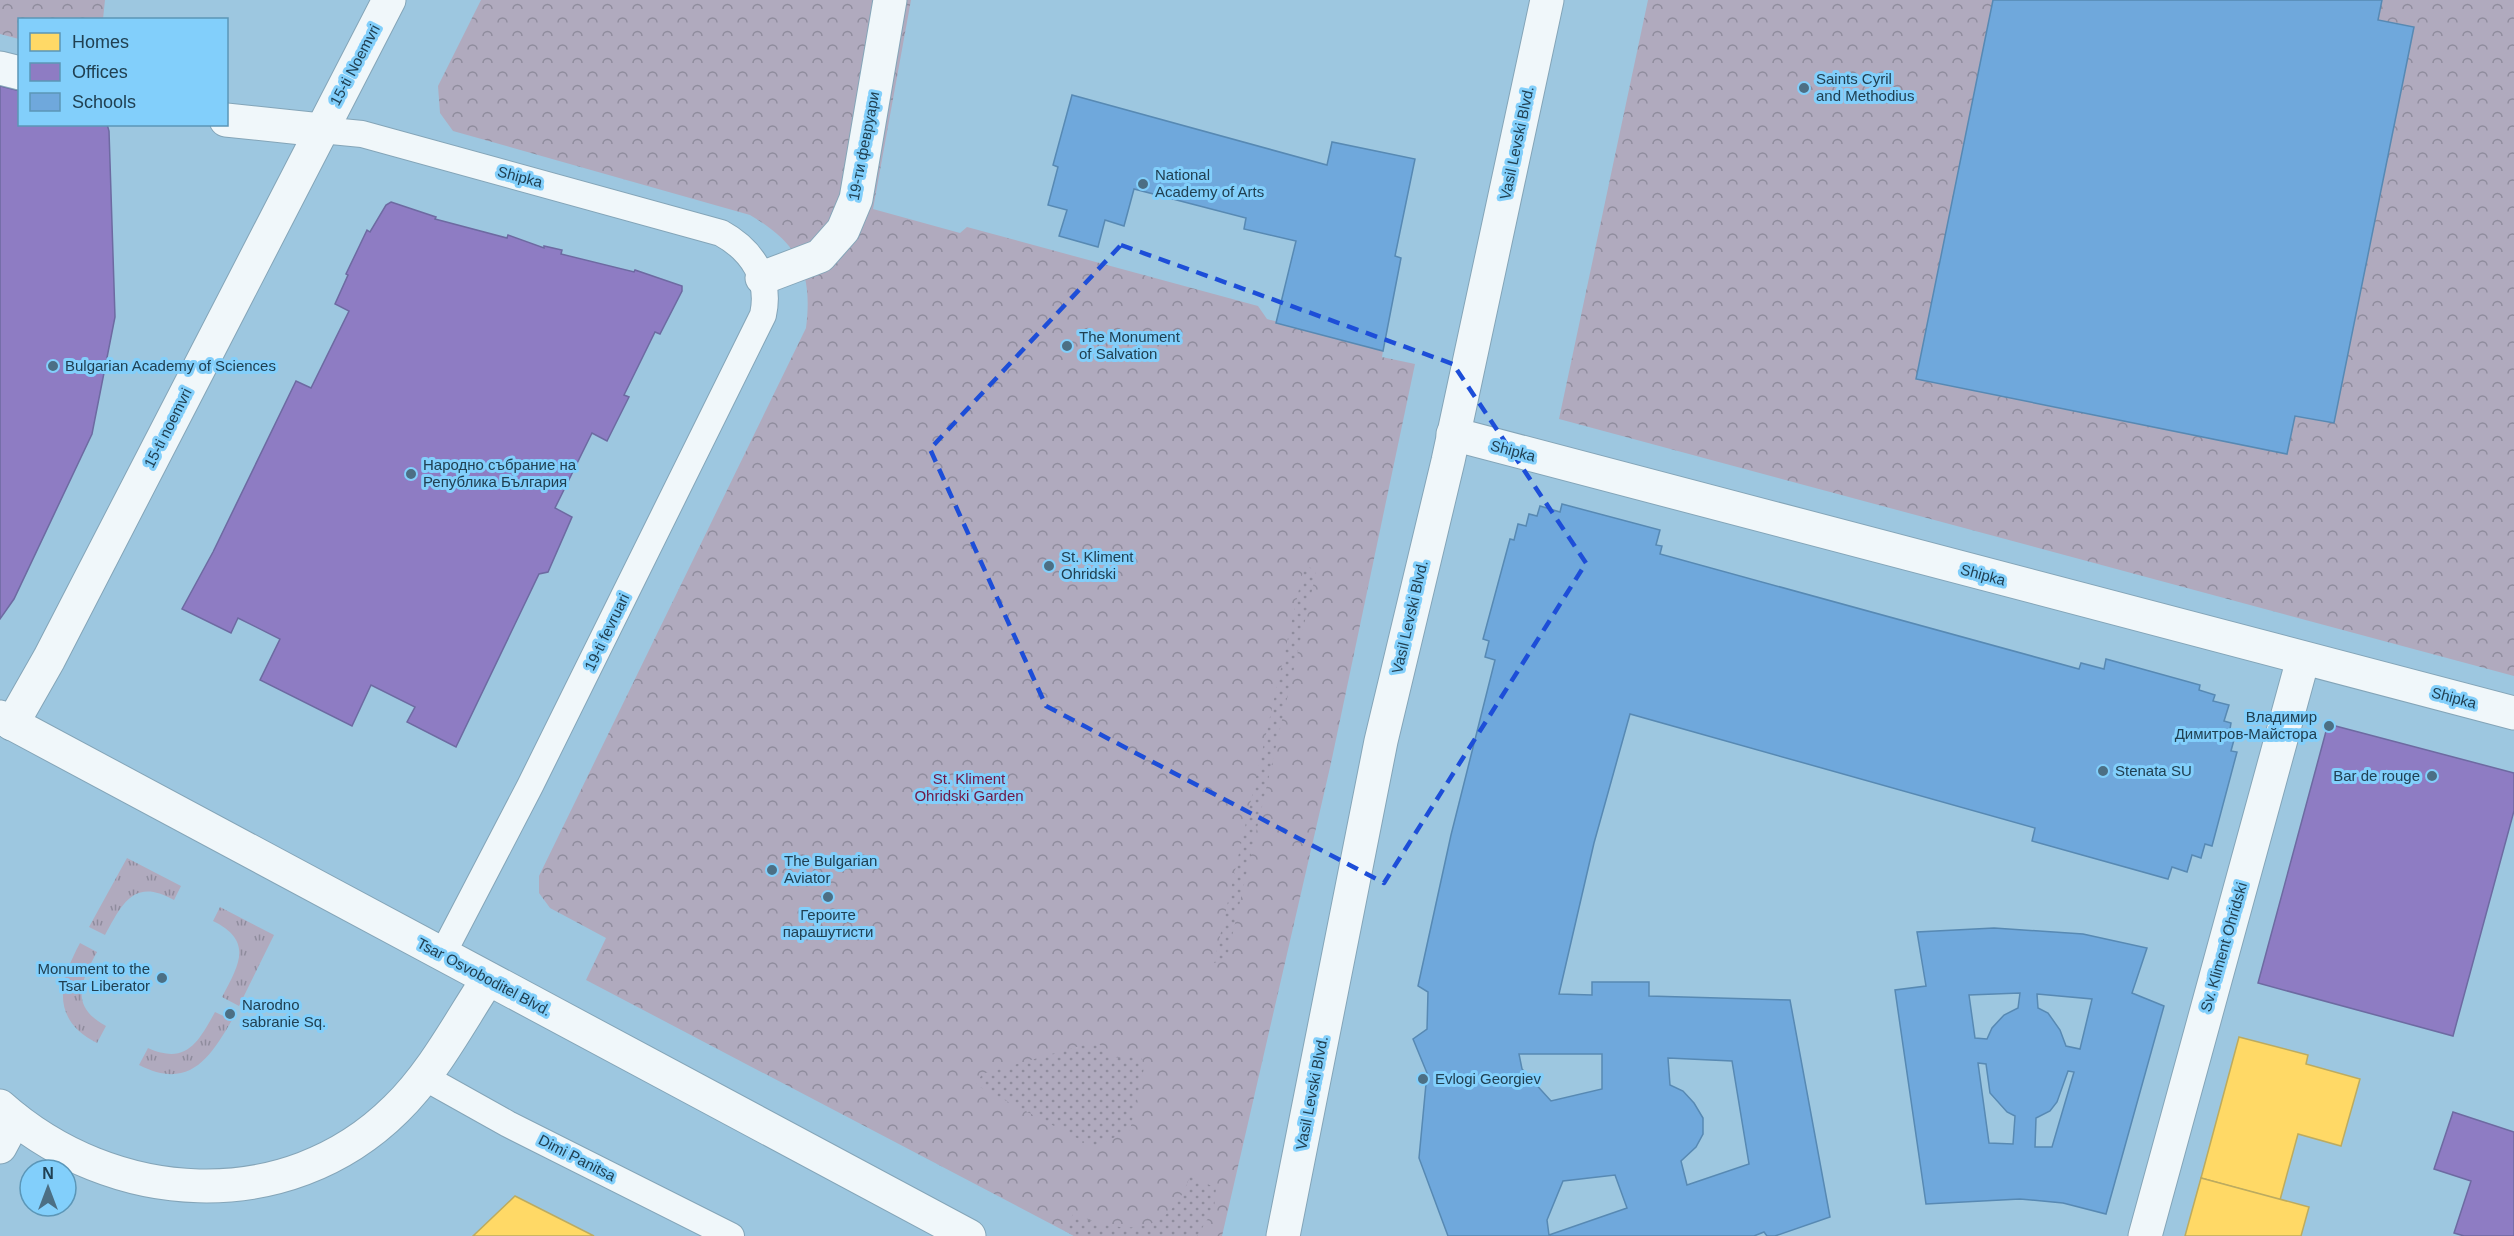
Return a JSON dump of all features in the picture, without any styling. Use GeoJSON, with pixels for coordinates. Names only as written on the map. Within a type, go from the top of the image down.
{"type":"FeatureCollection","features":[{"type":"Feature","properties":{"kind":"street","name":"15-ti Noemvri"},"geometry":{"type":"LineString","coordinates":[[321,130],[389,0]]}},
{"type":"Feature","properties":{"kind":"street","name":"19-ти февруари"},"geometry":{"type":"LineString","coordinates":[[764,292],[820,256],[843,230],[856,199],[890,0]]}},
{"type":"Feature","properties":{"kind":"street","name":"Vasil Levski Blvd."},"geometry":{"type":"LineString","coordinates":[[1283,1236],[1381,741],[1453,434],[1547,0]]}},
{"type":"Feature","properties":{"kind":"street"},"geometry":{"type":"LineString","coordinates":[[0,68],[18,72]]}},
{"type":"Feature","properties":{"kind":"street","name":"Shipka"},"geometry":{"type":"LineString","coordinates":[[228,120],[321,130]]}},
{"type":"Feature","properties":{"kind":"street","name":"15-ti noemvri"},"geometry":{"type":"LineString","coordinates":[[6,720],[49,658],[321,130]]}},
{"type":"Feature","properties":{"kind":"street","name":"Shipka"},"geometry":{"type":"LineString","coordinates":[[1453,434],[2514,713]]}},
{"type":"Feature","properties":{"kind":"street","name":"Sv. Kliment Ohridski"},"geometry":{"type":"LineString","coordinates":[[2145,1236],[2303,658]]}},
{"type":"Feature","properties":{"kind":"street","name":"Tsar Osvoboditel Blvd."},"geometry":{"type":"LineString","coordinates":[[6,720],[969,1236]]}},
{"type":"Feature","properties":{"kind":"street"},"geometry":{"type":"LineString","coordinates":[[5,1124],[141,1179],[177,1186],[213,1187],[249,1184],[290,1174],[329,1158],[365,1136],[397,1109],[424,1077],[488,979]]}},
{"type":"Feature","properties":{"kind":"lane","name":"Shipka"},"geometry":{"type":"LineString","coordinates":[[321,130],[362,134],[721,232],[738,242],[752,257],[764,292]]}},
{"type":"Feature","properties":{"kind":"lane","name":"19-ti fevruari"},"geometry":{"type":"LineString","coordinates":[[442,955],[536,776],[763,315],[764,292]]}},
{"type":"Feature","properties":{"kind":"lane","name":"Dimi Panitsa"},"geometry":{"type":"LineString","coordinates":[[424,1077],[508,1124],[731,1236]]}},
{"type":"Feature","properties":{"kind":"highlighted area"},"geometry":{"type":"Polygon","coordinates":[[[1121,245],[1453,364],[1586,563],[1384,883],[1046,706],[930,449],[1121,245]]]}},
{"type":"Feature","properties":{"kind":"green space"},"geometry":{"type":"Polygon","coordinates":[[[0,0],[105,0],[103,18],[18,18],[18,39],[0,34],[0,0]]]}},
{"type":"Feature","properties":{"kind":"green space","name":"St. Kliment Ohridski Garden"},"geometry":{"type":"Polygon","coordinates":[[[481,0],[911,0],[873,209],[960,233],[967,227],[1258,306],[1267,319],[1383,351],[1382,357],[1415,364],[1331,763],[1222,1236],[1074,1236],[586,980],[606,938],[550,908],[539,893],[539,876],[806,328],[807,291],[799,261],[791,249],[767,226],[750,215],[453,131],[440,113],[438,86],[481,0]]]}},
{"type":"Feature","properties":{"kind":"green space"},"geometry":{"type":"Polygon","coordinates":[[[1648,0],[2514,0],[2514,676],[1559,419],[1648,0]]]}},
{"type":"Feature","properties":{"kind":"green space"},"geometry":{"type":"Polygon","coordinates":[[[1305,563],[1316,573],[1227,958],[1214,963],[1305,563]]]}},
{"type":"Feature","properties":{"kind":"green space"},"geometry":{"type":"Polygon","coordinates":[[[127,858],[181,886],[174,900],[149,891],[131,897],[117,913],[105,935],[89,927],[127,858]]]}},
{"type":"Feature","properties":{"kind":"green space"},"geometry":{"type":"Polygon","coordinates":[[[220,907],[274,935],[239,1006],[222,997],[234,974],[239,954],[234,937],[213,921],[220,907]]]}},
{"type":"Feature","properties":{"kind":"green space"},"geometry":{"type":"Polygon","coordinates":[[[80,943],[97,952],[86,973],[82,992],[87,1010],[106,1026],[97,1043],[72,1023],[65,1011],[64,985],[67,972],[80,943]]]}},
{"type":"Feature","properties":{"kind":"green space"},"geometry":{"type":"Polygon","coordinates":[[[215,1012],[232,1020],[215,1047],[195,1067],[171,1074],[156,1072],[139,1065],[148,1048],[172,1054],[189,1048],[203,1033],[215,1012]]]}},
{"type":"Feature","properties":{"kind":"green space"},"geometry":{"type":"Polygon","coordinates":[[[1097,1041],[1107,1052],[1116,1057],[1127,1058],[1141,1054],[1144,1068],[1130,1130],[1094,1147],[976,1085],[982,1074],[1097,1041]]]}},
{"type":"Feature","properties":{"kind":"green space"},"geometry":{"type":"Polygon","coordinates":[[[1190,1176],[1216,1188],[1214,1209],[1197,1236],[1074,1236],[1065,1231],[1073,1214],[1111,1226],[1144,1226],[1158,1220],[1181,1196],[1190,1176]]]}},
{"type":"Feature","properties":{"kind":"building: Homes"},"geometry":{"type":"Polygon","coordinates":[[[2239,1037],[2308,1055],[2306,1064],[2360,1079],[2341,1146],[2298,1134],[2280,1200],[2201,1178],[2239,1037]]]}},
{"type":"Feature","properties":{"kind":"building: Homes"},"geometry":{"type":"Polygon","coordinates":[[[2201,1178],[2309,1207],[2301,1236],[2185,1236],[2201,1178]]]}},
{"type":"Feature","properties":{"kind":"building: Homes"},"geometry":{"type":"Polygon","coordinates":[[[515,1196],[594,1236],[473,1236],[515,1196]]]}},
{"type":"Feature","properties":{"kind":"building: Offices","name":"Bulgarian Academy of Sciences"},"geometry":{"type":"Polygon","coordinates":[[[0,86],[18,90],[18,126],[108,126],[115,317],[92,434],[14,599],[0,619],[0,86]]]}},
{"type":"Feature","properties":{"kind":"building: Offices","name":"Народно събрание на Република България"},"geometry":{"type":"Polygon","coordinates":[[[391,202],[436,217],[435,219],[507,238],[508,235],[544,248],[544,246],[562,250],[561,254],[634,272],[635,270],[682,286],[682,291],[660,334],[655,332],[624,395],[629,397],[607,441],[592,433],[555,508],[572,517],[548,572],[539,574],[456,747],[407,722],[415,707],[371,685],[352,726],[260,680],[280,639],[238,618],[231,633],[182,609],[213,552],[296,381],[311,388],[349,311],[335,304],[348,275],[346,274],[367,230],[370,232],[386,205],[391,202]]]}},
{"type":"Feature","properties":{"kind":"building: Offices"},"geometry":{"type":"Polygon","coordinates":[[[2328,724],[2514,773],[2514,811],[2453,1036],[2258,983],[2328,724]]]}},
{"type":"Feature","properties":{"kind":"building: Offices"},"geometry":{"type":"Polygon","coordinates":[[[2453,1112],[2514,1132],[2514,1236],[2464,1236],[2454,1233],[2471,1181],[2434,1169],[2453,1112]]]}},
{"type":"Feature","properties":{"kind":"building: Schools"},"geometry":{"type":"Polygon","coordinates":[[[1993,0],[2382,0],[2378,20],[2414,27],[2334,423],[2295,416],[2287,454],[1916,379],[1993,0]]]}},
{"type":"Feature","properties":{"kind":"building: Schools"},"geometry":{"type":"Polygon","coordinates":[[[1072,95],[1327,165],[1332,142],[1415,159],[1395,256],[1401,258],[1383,351],[1276,323],[1296,241],[1244,229],[1246,218],[1134,189],[1124,226],[1105,220],[1098,247],[1059,236],[1067,210],[1048,205],[1058,167],[1053,165],[1072,95]]]}},
{"type":"Feature","properties":{"kind":"building: Schools"},"geometry":{"type":"Polygon","coordinates":[[[1562,504],[1660,530],[1656,545],[1662,546],[1660,554],[2079,669],[2081,663],[2104,669],[2106,659],[2200,685],[2199,690],[2215,695],[2213,701],[2229,705],[2224,721],[2231,723],[2229,735],[2235,736],[2231,751],[2237,752],[2212,846],[2205,844],[2201,858],[2192,855],[2187,872],[2172,867],[2168,879],[2032,841],[2035,828],[1630,714],[1594,843],[1559,994],[1592,995],[1592,982],[1649,982],[1649,996],[1790,1000],[1830,1217],[1775,1236],[1767,1236],[1764,1232],[1754,1236],[1448,1236],[1419,1158],[1427,1073],[1413,1039],[1427,1029],[1428,992],[1418,986],[1451,835],[1495,660],[1485,657],[1489,641],[1483,639],[1510,539],[1514,540],[1518,524],[1526,526],[1529,514],[1537,516],[1540,506],[1560,512],[1562,504]],[[1519,1054],[1522,1069],[1551,1101],[1602,1089],[1602,1054],[1519,1054]],[[1668,1058],[1670,1085],[1683,1091],[1703,1118],[1703,1134],[1696,1147],[1681,1161],[1687,1185],[1749,1164],[1732,1061],[1668,1058]],[[1615,1175],[1563,1181],[1547,1220],[1549,1235],[1627,1208],[1615,1175]]]}},
{"type":"Feature","properties":{"kind":"building: Schools"},"geometry":{"type":"Polygon","coordinates":[[[1994,928],[2083,934],[2147,948],[2132,993],[2164,1006],[2106,1214],[2063,1203],[2020,1199],[1926,1204],[1895,990],[1926,986],[1917,932],[1994,928]],[[2020,993],[1969,995],[1975,1038],[1987,1039],[1992,1028],[2004,1015],[2018,1008],[2020,993]],[[2037,994],[2038,1008],[2048,1013],[2060,1030],[2066,1046],[2080,1049],[2092,999],[2037,994]],[[1978,1063],[1989,1143],[2013,1144],[2015,1116],[2007,1112],[1990,1093],[1986,1064],[1978,1063]],[[2068,1071],[2057,1102],[2050,1111],[2036,1118],[2035,1147],[2052,1147],[2074,1072],[2068,1071]]]}},
{"type":"Feature","properties":{"kind":"place","name":"Saints Cyril and Methodius"},"geometry":{"type":"Point","coordinates":[1804,88]}},
{"type":"Feature","properties":{"kind":"place","name":"National Academy of Arts"},"geometry":{"type":"Point","coordinates":[1143,184]}},
{"type":"Feature","properties":{"kind":"place","name":"The Monument of Salvation"},"geometry":{"type":"Point","coordinates":[1067,346]}},
{"type":"Feature","properties":{"kind":"place","name":"Bulgarian Academy of Sciences"},"geometry":{"type":"Point","coordinates":[53,366]}},
{"type":"Feature","properties":{"kind":"place","name":"Народно събрание на Република България"},"geometry":{"type":"Point","coordinates":[411,474]}},
{"type":"Feature","properties":{"kind":"place","name":"St. Kliment Ohridski"},"geometry":{"type":"Point","coordinates":[1049,566]}},
{"type":"Feature","properties":{"kind":"place","name":"Владимир Димитров-Майстора"},"geometry":{"type":"Point","coordinates":[2329,726]}},
{"type":"Feature","properties":{"kind":"place","name":"Stenata SU"},"geometry":{"type":"Point","coordinates":[2103,771]}},
{"type":"Feature","properties":{"kind":"place","name":"Bar de rouge"},"geometry":{"type":"Point","coordinates":[2432,776]}},
{"type":"Feature","properties":{"kind":"place","name":"The Bulgarian Aviator"},"geometry":{"type":"Point","coordinates":[772,870]}},
{"type":"Feature","properties":{"kind":"place","name":"Героите парашутисти"},"geometry":{"type":"Point","coordinates":[828,897]}},
{"type":"Feature","properties":{"kind":"place","name":"Monument to the Tsar Liberator"},"geometry":{"type":"Point","coordinates":[162,978]}},
{"type":"Feature","properties":{"kind":"place","name":"Narodno sabranie Sq."},"geometry":{"type":"Point","coordinates":[230,1014]}},
{"type":"Feature","properties":{"kind":"place","name":"Evlogi Georgiev"},"geometry":{"type":"Point","coordinates":[1423,1079]}}]}
